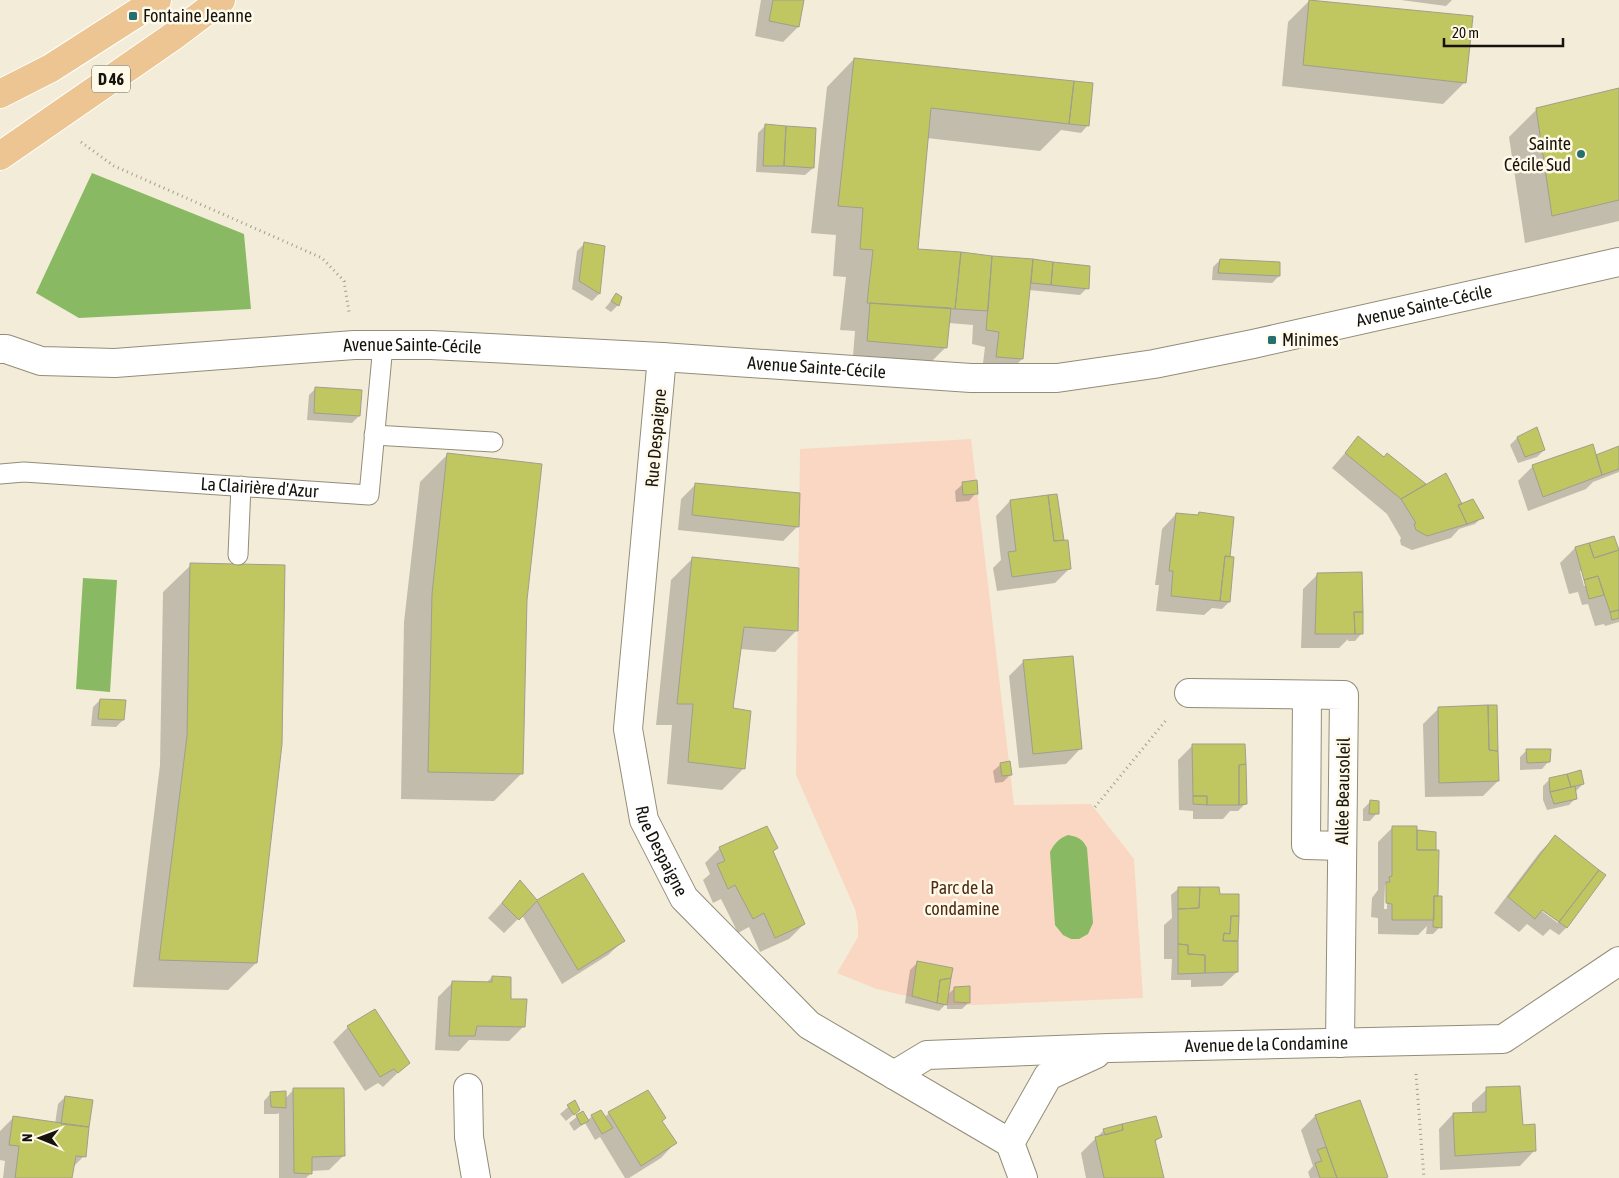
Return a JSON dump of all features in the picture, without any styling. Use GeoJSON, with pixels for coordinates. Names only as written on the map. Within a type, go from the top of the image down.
{"type":"FeatureCollection","features":[{"type":"Feature","properties":{"kind":"main road","name":"D 46"},"geometry":{"type":"LineString","coordinates":[[0,94],[51,68],[157,0]]}},
{"type":"Feature","properties":{"kind":"main road","name":"D 46"},"geometry":{"type":"LineString","coordinates":[[0,156],[172,37],[221,0]]}},
{"type":"Feature","properties":{"kind":"street","name":"Avenue Sainte-Cécile"},"geometry":{"type":"LineString","coordinates":[[2,346],[41,362],[115,363],[354,345],[431,345],[662,357],[970,378],[1057,378],[1154,364],[1253,344],[1619,262]]}},
{"type":"Feature","properties":{"kind":"street","name":"Rue Despaigne"},"geometry":{"type":"LineString","coordinates":[[662,357],[628,729],[644,820],[684,898],[809,1025],[1010,1143]]}},
{"type":"Feature","properties":{"kind":"street","name":"Allée Beausoleil"},"geometry":{"type":"LineString","coordinates":[[1189,692],[1344,695],[1340,1043]]}},
{"type":"Feature","properties":{"kind":"street"},"geometry":{"type":"LineString","coordinates":[[1307,695],[1306,845],[1342,846]]}},
{"type":"Feature","properties":{"kind":"street","name":"Avenue de la Condamine"},"geometry":{"type":"LineString","coordinates":[[894,1075],[926,1055],[1109,1048],[1503,1039],[1619,961]]}},
{"type":"Feature","properties":{"kind":"street"},"geometry":{"type":"LineString","coordinates":[[1024,1178],[1010,1143],[1048,1076],[1109,1048]]}},
{"type":"Feature","properties":{"kind":"street"},"geometry":{"type":"LineString","coordinates":[[468,1088],[469,1137],[476,1178]]}},
{"type":"Feature","properties":{"kind":"lane","name":"La Clairière d'Azur"},"geometry":{"type":"LineString","coordinates":[[0,474],[24,472],[369,495],[383,345]]}},
{"type":"Feature","properties":{"kind":"lane"},"geometry":{"type":"LineString","coordinates":[[374,435],[493,442]]}},
{"type":"Feature","properties":{"kind":"lane"},"geometry":{"type":"LineString","coordinates":[[238,555],[241,486]]}},
{"type":"Feature","properties":{"kind":"path"},"geometry":{"type":"LineString","coordinates":[[76,139],[114,166],[322,258],[344,281],[354,345]]}},
{"type":"Feature","properties":{"kind":"path"},"geometry":{"type":"LineString","coordinates":[[1095,807],[1189,692]]}},
{"type":"Feature","properties":{"kind":"path"},"geometry":{"type":"LineString","coordinates":[[1413,1041],[1424,1178]]}},
{"type":"Feature","properties":{"kind":"green space","name":"Parc de la condamine"},"geometry":{"type":"Polygon","coordinates":[[[971,439],[1014,805],[1091,804],[1134,859],[1143,998],[944,1005],[877,989],[837,973],[858,937],[855,909],[796,775],[800,449],[971,439]]]}},
{"type":"Feature","properties":{"kind":"shaded area"},"geometry":{"type":"Polygon","coordinates":[[[92,173],[244,234],[251,309],[79,318],[36,293],[92,173]]]}},
{"type":"Feature","properties":{"kind":"shaded area"},"geometry":{"type":"Polygon","coordinates":[[[83,578],[117,580],[110,692],[76,689],[83,578]]]}},
{"type":"Feature","properties":{"kind":"shaded area"},"geometry":{"type":"Polygon","coordinates":[[[1068,835],[1080,839],[1087,848],[1093,923],[1088,934],[1079,939],[1071,939],[1063,935],[1055,925],[1050,852],[1057,842],[1068,835]]]}},
{"type":"Feature","properties":{"kind":"building"},"geometry":{"type":"Polygon","coordinates":[[[773,0],[804,0],[799,27],[769,21],[773,0]]]}},
{"type":"Feature","properties":{"kind":"building"},"geometry":{"type":"Polygon","coordinates":[[[1309,0],[1473,16],[1466,83],[1303,65],[1309,0]]]}},
{"type":"Feature","properties":{"kind":"building"},"geometry":{"type":"Polygon","coordinates":[[[854,58],[1074,81],[1069,124],[931,108],[918,249],[961,252],[955,309],[867,303],[873,250],[860,249],[863,208],[838,206],[854,58]]]}},
{"type":"Feature","properties":{"kind":"building"},"geometry":{"type":"Polygon","coordinates":[[[1074,81],[1093,83],[1089,126],[1069,124],[1074,81]]]}},
{"type":"Feature","properties":{"kind":"building","name":"Sainte Cécile Sud"},"geometry":{"type":"Polygon","coordinates":[[[1619,88],[1619,200],[1552,216],[1536,108],[1619,88]]]}},
{"type":"Feature","properties":{"kind":"building"},"geometry":{"type":"Polygon","coordinates":[[[765,124],[786,126],[784,166],[763,166],[765,124]]]}},
{"type":"Feature","properties":{"kind":"building"},"geometry":{"type":"Polygon","coordinates":[[[786,126],[816,128],[814,168],[784,166],[786,126]]]}},
{"type":"Feature","properties":{"kind":"building"},"geometry":{"type":"Polygon","coordinates":[[[584,242],[605,246],[600,294],[579,281],[584,242]]]}},
{"type":"Feature","properties":{"kind":"building"},"geometry":{"type":"Polygon","coordinates":[[[961,252],[992,256],[988,311],[955,309],[961,252]]]}},
{"type":"Feature","properties":{"kind":"building"},"geometry":{"type":"Polygon","coordinates":[[[992,256],[1033,259],[1023,359],[996,357],[999,332],[986,330],[992,256]]]}},
{"type":"Feature","properties":{"kind":"building"},"geometry":{"type":"Polygon","coordinates":[[[1033,259],[1053,262],[1051,285],[1031,283],[1033,259]]]}},
{"type":"Feature","properties":{"kind":"building"},"geometry":{"type":"Polygon","coordinates":[[[1220,259],[1280,262],[1280,276],[1218,273],[1220,259]]]}},
{"type":"Feature","properties":{"kind":"building"},"geometry":{"type":"Polygon","coordinates":[[[1053,262],[1090,266],[1089,289],[1051,285],[1053,262]]]}},
{"type":"Feature","properties":{"kind":"building"},"geometry":{"type":"Polygon","coordinates":[[[616,293],[622,297],[619,306],[611,301],[616,293]]]}},
{"type":"Feature","properties":{"kind":"building"},"geometry":{"type":"Polygon","coordinates":[[[870,303],[951,308],[947,348],[867,341],[870,303]]]}},
{"type":"Feature","properties":{"kind":"building"},"geometry":{"type":"Polygon","coordinates":[[[315,387],[362,390],[360,416],[314,413],[315,387]]]}},
{"type":"Feature","properties":{"kind":"building"},"geometry":{"type":"Polygon","coordinates":[[[1537,427],[1545,450],[1525,457],[1517,437],[1537,427]]]}},
{"type":"Feature","properties":{"kind":"building"},"geometry":{"type":"Polygon","coordinates":[[[1358,436],[1384,457],[1387,453],[1426,484],[1401,499],[1345,453],[1358,436]]]}},
{"type":"Feature","properties":{"kind":"building"},"geometry":{"type":"Polygon","coordinates":[[[1593,444],[1602,475],[1543,497],[1532,465],[1593,444]]]}},
{"type":"Feature","properties":{"kind":"building"},"geometry":{"type":"Polygon","coordinates":[[[1619,446],[1619,469],[1602,475],[1596,455],[1619,446]]]}},
{"type":"Feature","properties":{"kind":"building"},"geometry":{"type":"Polygon","coordinates":[[[447,453],[542,464],[527,600],[523,774],[428,772],[432,594],[447,453]]]}},
{"type":"Feature","properties":{"kind":"building"},"geometry":{"type":"Polygon","coordinates":[[[1446,473],[1462,504],[1458,505],[1467,524],[1427,536],[1416,530],[1414,524],[1416,523],[1401,499],[1446,473]]]}},
{"type":"Feature","properties":{"kind":"building"},"geometry":{"type":"Polygon","coordinates":[[[977,480],[978,494],[963,495],[962,482],[977,480]]]}},
{"type":"Feature","properties":{"kind":"building"},"geometry":{"type":"Polygon","coordinates":[[[695,483],[800,493],[799,527],[692,515],[695,483]]]}},
{"type":"Feature","properties":{"kind":"building"},"geometry":{"type":"Polygon","coordinates":[[[1057,494],[1064,540],[1054,541],[1048,495],[1057,494]]]}},
{"type":"Feature","properties":{"kind":"building"},"geometry":{"type":"Polygon","coordinates":[[[1048,495],[1054,541],[1068,540],[1071,569],[1012,577],[1008,552],[1016,551],[1010,500],[1048,495]]]}},
{"type":"Feature","properties":{"kind":"building"},"geometry":{"type":"Polygon","coordinates":[[[1473,499],[1484,518],[1467,524],[1458,505],[1473,499]]]}},
{"type":"Feature","properties":{"kind":"building"},"geometry":{"type":"Polygon","coordinates":[[[1199,512],[1234,517],[1230,557],[1225,556],[1220,601],[1171,596],[1173,571],[1169,571],[1176,513],[1198,515],[1199,512]]]}},
{"type":"Feature","properties":{"kind":"building"},"geometry":{"type":"Polygon","coordinates":[[[1614,536],[1619,550],[1594,558],[1589,543],[1614,536]]]}},
{"type":"Feature","properties":{"kind":"building"},"geometry":{"type":"Polygon","coordinates":[[[1589,543],[1594,558],[1619,550],[1619,610],[1610,612],[1598,576],[1584,580],[1575,547],[1589,543]]]}},
{"type":"Feature","properties":{"kind":"building"},"geometry":{"type":"Polygon","coordinates":[[[1225,556],[1234,557],[1230,602],[1220,601],[1225,556]]]}},
{"type":"Feature","properties":{"kind":"building"},"geometry":{"type":"Polygon","coordinates":[[[692,557],[799,568],[798,631],[744,627],[733,708],[751,711],[745,769],[688,762],[693,704],[677,704],[692,557]]]}},
{"type":"Feature","properties":{"kind":"building"},"geometry":{"type":"Polygon","coordinates":[[[190,563],[285,565],[282,744],[257,963],[159,960],[187,736],[190,563]]]}},
{"type":"Feature","properties":{"kind":"building"},"geometry":{"type":"Polygon","coordinates":[[[1362,572],[1363,612],[1354,612],[1355,634],[1315,634],[1317,573],[1362,572]]]}},
{"type":"Feature","properties":{"kind":"building"},"geometry":{"type":"Polygon","coordinates":[[[1598,576],[1604,595],[1589,599],[1584,580],[1598,576]]]}},
{"type":"Feature","properties":{"kind":"building"},"geometry":{"type":"Polygon","coordinates":[[[1619,610],[1619,618],[1612,620],[1610,612],[1619,610]]]}},
{"type":"Feature","properties":{"kind":"building"},"geometry":{"type":"Polygon","coordinates":[[[1354,612],[1363,612],[1363,634],[1355,634],[1354,612]]]}},
{"type":"Feature","properties":{"kind":"building"},"geometry":{"type":"Polygon","coordinates":[[[1073,656],[1082,749],[1033,754],[1023,660],[1073,656]]]}},
{"type":"Feature","properties":{"kind":"building"},"geometry":{"type":"Polygon","coordinates":[[[100,699],[126,700],[124,720],[98,719],[100,699]]]}},
{"type":"Feature","properties":{"kind":"building"},"geometry":{"type":"Polygon","coordinates":[[[1488,705],[1497,705],[1498,751],[1489,750],[1488,705]]]}},
{"type":"Feature","properties":{"kind":"building"},"geometry":{"type":"Polygon","coordinates":[[[1488,705],[1489,750],[1498,751],[1499,781],[1439,783],[1438,707],[1488,705]]]}},
{"type":"Feature","properties":{"kind":"building"},"geometry":{"type":"Polygon","coordinates":[[[1192,744],[1245,744],[1246,764],[1239,765],[1239,805],[1207,805],[1207,796],[1193,796],[1192,744]]]}},
{"type":"Feature","properties":{"kind":"building"},"geometry":{"type":"Polygon","coordinates":[[[1526,749],[1551,749],[1550,762],[1527,763],[1526,749]]]}},
{"type":"Feature","properties":{"kind":"building"},"geometry":{"type":"Polygon","coordinates":[[[1010,761],[1012,775],[1002,776],[1000,763],[1010,761]]]}},
{"type":"Feature","properties":{"kind":"building"},"geometry":{"type":"Polygon","coordinates":[[[1246,764],[1247,804],[1239,805],[1239,765],[1246,764]]]}},
{"type":"Feature","properties":{"kind":"building"},"geometry":{"type":"Polygon","coordinates":[[[1581,770],[1584,784],[1571,787],[1567,774],[1581,770]]]}},
{"type":"Feature","properties":{"kind":"building"},"geometry":{"type":"Polygon","coordinates":[[[1567,774],[1571,787],[1550,792],[1549,778],[1567,774]]]}},
{"type":"Feature","properties":{"kind":"building"},"geometry":{"type":"Polygon","coordinates":[[[1575,786],[1577,799],[1554,804],[1550,792],[1575,786]]]}},
{"type":"Feature","properties":{"kind":"building"},"geometry":{"type":"Polygon","coordinates":[[[1193,796],[1207,796],[1207,805],[1193,804],[1193,796]]]}},
{"type":"Feature","properties":{"kind":"building"},"geometry":{"type":"Polygon","coordinates":[[[1370,800],[1379,801],[1379,814],[1369,814],[1370,800]]]}},
{"type":"Feature","properties":{"kind":"building"},"geometry":{"type":"Polygon","coordinates":[[[767,826],[778,848],[773,851],[805,924],[775,938],[764,913],[753,919],[735,885],[728,889],[717,864],[725,861],[719,847],[767,826]]]}},
{"type":"Feature","properties":{"kind":"building"},"geometry":{"type":"Polygon","coordinates":[[[1392,826],[1417,826],[1417,850],[1439,850],[1438,896],[1434,896],[1434,920],[1392,920],[1392,904],[1386,903],[1386,882],[1390,882],[1389,877],[1392,876],[1392,826]]]}},
{"type":"Feature","properties":{"kind":"building"},"geometry":{"type":"Polygon","coordinates":[[[1417,830],[1436,832],[1436,850],[1417,850],[1417,830]]]}},
{"type":"Feature","properties":{"kind":"building"},"geometry":{"type":"Polygon","coordinates":[[[1555,835],[1599,870],[1559,922],[1542,910],[1535,919],[1508,897],[1555,835]]]}},
{"type":"Feature","properties":{"kind":"building"},"geometry":{"type":"Polygon","coordinates":[[[1599,870],[1606,875],[1567,928],[1559,922],[1599,870]]]}},
{"type":"Feature","properties":{"kind":"building"},"geometry":{"type":"Polygon","coordinates":[[[583,873],[625,941],[578,970],[537,901],[519,920],[502,903],[520,880],[537,900],[583,873]]]}},
{"type":"Feature","properties":{"kind":"building"},"geometry":{"type":"Polygon","coordinates":[[[1178,887],[1200,887],[1199,908],[1178,909],[1178,887]]]}},
{"type":"Feature","properties":{"kind":"building"},"geometry":{"type":"Polygon","coordinates":[[[1200,887],[1219,887],[1220,894],[1239,894],[1239,916],[1231,916],[1230,934],[1224,933],[1223,941],[1238,941],[1238,972],[1205,973],[1205,955],[1188,954],[1188,945],[1178,944],[1178,909],[1199,908],[1200,887]]]}},
{"type":"Feature","properties":{"kind":"building"},"geometry":{"type":"Polygon","coordinates":[[[1434,896],[1442,896],[1442,928],[1433,927],[1434,896]]]}},
{"type":"Feature","properties":{"kind":"building"},"geometry":{"type":"Polygon","coordinates":[[[1231,916],[1239,916],[1238,941],[1223,941],[1224,933],[1230,934],[1231,916]]]}},
{"type":"Feature","properties":{"kind":"building"},"geometry":{"type":"Polygon","coordinates":[[[1178,944],[1188,945],[1188,954],[1205,955],[1205,973],[1178,974],[1178,944]]]}},
{"type":"Feature","properties":{"kind":"building"},"geometry":{"type":"Polygon","coordinates":[[[917,961],[953,968],[951,978],[940,980],[937,1003],[912,996],[917,961]]]}},
{"type":"Feature","properties":{"kind":"building"},"geometry":{"type":"Polygon","coordinates":[[[492,976],[511,977],[511,999],[527,999],[525,1027],[477,1026],[475,1036],[449,1036],[452,981],[492,982],[492,976]]]}},
{"type":"Feature","properties":{"kind":"building"},"geometry":{"type":"Polygon","coordinates":[[[951,978],[947,1005],[937,1003],[940,980],[951,978]]]}},
{"type":"Feature","properties":{"kind":"building"},"geometry":{"type":"Polygon","coordinates":[[[970,986],[970,1003],[954,1002],[954,987],[970,986]]]}},
{"type":"Feature","properties":{"kind":"building"},"geometry":{"type":"Polygon","coordinates":[[[375,1009],[410,1063],[398,1073],[394,1069],[380,1077],[347,1026],[375,1009]]]}},
{"type":"Feature","properties":{"kind":"building"},"geometry":{"type":"Polygon","coordinates":[[[1520,1086],[1523,1125],[1535,1124],[1536,1151],[1455,1156],[1453,1113],[1486,1112],[1486,1087],[1520,1086]]]}},
{"type":"Feature","properties":{"kind":"building"},"geometry":{"type":"Polygon","coordinates":[[[293,1088],[344,1088],[345,1156],[312,1157],[312,1174],[294,1173],[293,1088]]]}},
{"type":"Feature","properties":{"kind":"building"},"geometry":{"type":"Polygon","coordinates":[[[648,1090],[666,1118],[662,1121],[677,1143],[641,1166],[608,1112],[648,1090]]]}},
{"type":"Feature","properties":{"kind":"building"},"geometry":{"type":"Polygon","coordinates":[[[286,1091],[286,1108],[271,1107],[270,1092],[286,1091]]]}},
{"type":"Feature","properties":{"kind":"building"},"geometry":{"type":"Polygon","coordinates":[[[65,1096],[93,1100],[89,1127],[61,1124],[65,1096]]]}},
{"type":"Feature","properties":{"kind":"building"},"geometry":{"type":"Polygon","coordinates":[[[575,1100],[580,1110],[574,1115],[567,1105],[575,1100]]]}},
{"type":"Feature","properties":{"kind":"building"},"geometry":{"type":"Polygon","coordinates":[[[1360,1100],[1388,1177],[1337,1178],[1315,1115],[1360,1100]]]}},
{"type":"Feature","properties":{"kind":"building"},"geometry":{"type":"Polygon","coordinates":[[[601,1110],[613,1128],[602,1134],[591,1115],[601,1110]]]}},
{"type":"Feature","properties":{"kind":"building"},"geometry":{"type":"Polygon","coordinates":[[[583,1111],[589,1121],[581,1125],[576,1115],[583,1111]]]}},
{"type":"Feature","properties":{"kind":"building"},"geometry":{"type":"Polygon","coordinates":[[[13,1116],[89,1127],[86,1157],[76,1156],[72,1178],[15,1178],[19,1146],[9,1145],[13,1116]]]}},
{"type":"Feature","properties":{"kind":"building"},"geometry":{"type":"Polygon","coordinates":[[[1156,1116],[1162,1137],[1155,1140],[1164,1178],[1104,1178],[1095,1137],[1123,1130],[1122,1124],[1156,1116]]]}},
{"type":"Feature","properties":{"kind":"building"},"geometry":{"type":"Polygon","coordinates":[[[1122,1124],[1123,1130],[1105,1135],[1103,1129],[1122,1124]]]}},
{"type":"Feature","properties":{"kind":"building"},"geometry":{"type":"Polygon","coordinates":[[[1326,1147],[1337,1178],[1320,1178],[1315,1163],[1322,1161],[1317,1150],[1326,1147]]]}},
{"type":"Feature","properties":{"kind":"place","name":"Fontaine Jeanne"},"geometry":{"type":"Point","coordinates":[133,16]}},
{"type":"Feature","properties":{"kind":"place","name":"Sainte Cécile Sud"},"geometry":{"type":"Point","coordinates":[1581,154]}},
{"type":"Feature","properties":{"kind":"place","name":"Minimes"},"geometry":{"type":"Point","coordinates":[1272,340]}}]}
